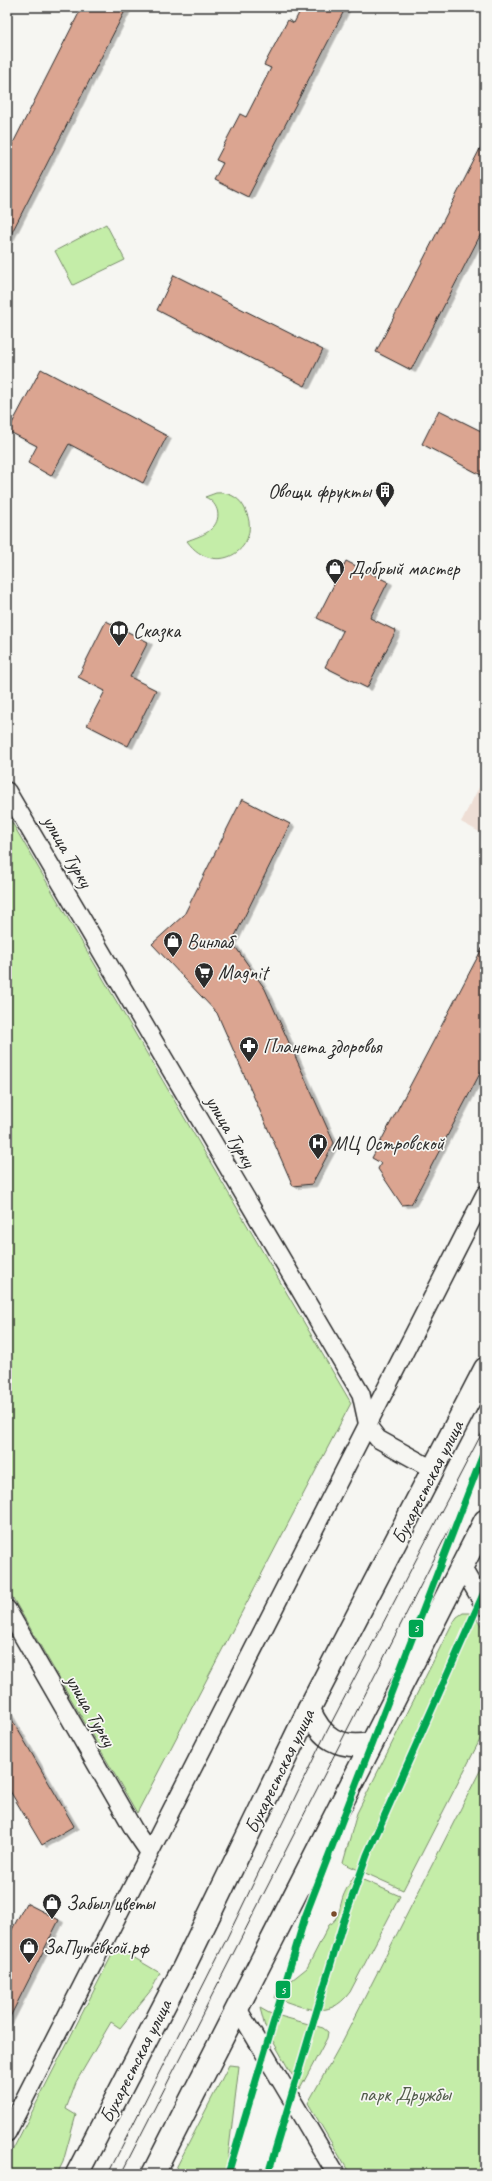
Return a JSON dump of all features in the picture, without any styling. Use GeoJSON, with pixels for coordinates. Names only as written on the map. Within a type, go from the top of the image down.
{"type":"FeatureCollection","features":[{"type":"Feature","properties":{"kind":"main road","name":"Бухарестская улица"},"geometry":{"type":"LineString","coordinates":[[77,2174],[184,1967],[309,1709],[485,1369]]}},
{"type":"Feature","properties":{"kind":"main road"},"geometry":{"type":"LineString","coordinates":[[153,2174],[485,1521]]}},
{"type":"Feature","properties":{"kind":"main road"},"geometry":{"type":"LineString","coordinates":[[309,1709],[315,1723],[325,1735],[335,1741],[355,1747],[371,1744]]}},
{"type":"Feature","properties":{"kind":"street","name":"улица Турку"},"geometry":{"type":"LineString","coordinates":[[7,790],[356,1385],[361,1394],[368,1426],[378,1440],[434,1470]]}},
{"type":"Feature","properties":{"kind":"street"},"geometry":{"type":"LineString","coordinates":[[7,2133],[485,1194]]}},
{"type":"Feature","properties":{"kind":"street"},"geometry":{"type":"LineString","coordinates":[[462,1567],[485,1607]]}},
{"type":"Feature","properties":{"kind":"street","name":"улица Турку"},"geometry":{"type":"LineString","coordinates":[[7,1609],[134,1830],[149,1852]]}},
{"type":"Feature","properties":{"kind":"street"},"geometry":{"type":"LineString","coordinates":[[238,2009],[336,2174]]}},
{"type":"Feature","properties":{"kind":"shaded area"},"geometry":{"type":"Polygon","coordinates":[[[485,776],[485,835],[461,822],[485,776]]]}},
{"type":"Feature","properties":{"kind":"green space"},"geometry":{"type":"Polygon","coordinates":[[[106,224],[125,260],[73,285],[55,251],[106,224]]]}},
{"type":"Feature","properties":{"kind":"green space"},"geometry":{"type":"Polygon","coordinates":[[[216,493],[228,494],[239,500],[244,507],[249,522],[248,535],[243,546],[234,554],[223,558],[211,558],[198,552],[187,541],[205,533],[214,526],[217,521],[218,512],[214,503],[205,497],[216,493]]]}},
{"type":"Feature","properties":{"kind":"green space"},"geometry":{"type":"Polygon","coordinates":[[[7,814],[351,1403],[137,1813],[7,1588],[7,814]]]}},
{"type":"Feature","properties":{"kind":"green space"},"geometry":{"type":"Polygon","coordinates":[[[463,1613],[471,1613],[476,1617],[485,1632],[485,1730],[403,1890],[343,1863],[357,1813],[451,1626],[457,1617],[463,1613]]]}},
{"type":"Feature","properties":{"kind":"green space","name":"парк Дружбы"},"geometry":{"type":"Polygon","coordinates":[[[485,1761],[485,2174],[350,2174],[308,2103],[342,2042],[485,1761]]]}},
{"type":"Feature","properties":{"kind":"green space"},"geometry":{"type":"Polygon","coordinates":[[[354,1876],[400,1896],[350,1992],[342,2001],[333,2007],[315,2010],[275,1998],[277,1992],[307,1968],[329,1925],[333,1923],[337,1917],[344,1894],[354,1876]]]}},
{"type":"Feature","properties":{"kind":"green space"},"geometry":{"type":"Polygon","coordinates":[[[116,1947],[160,1973],[152,1989],[120,2028],[111,2022],[76,2082],[66,2109],[76,2115],[63,2162],[57,2174],[7,2174],[7,2161],[116,1947]]]}},
{"type":"Feature","properties":{"kind":"green space"},"geometry":{"type":"Polygon","coordinates":[[[260,2008],[269,2013],[323,2028],[328,2032],[327,2038],[300,2089],[265,2027],[260,2008]]]}},
{"type":"Feature","properties":{"kind":"green space"},"geometry":{"type":"Polygon","coordinates":[[[229,2065],[239,2066],[226,2174],[173,2174],[229,2065]]]}},
{"type":"Feature","properties":{"kind":"building"},"geometry":{"type":"Polygon","coordinates":[[[82,7],[127,7],[7,242],[7,155],[82,7]]]}},
{"type":"Feature","properties":{"kind":"building"},"geometry":{"type":"Polygon","coordinates":[[[302,7],[346,7],[248,197],[214,180],[223,163],[216,160],[240,114],[246,117],[271,68],[264,65],[288,20],[294,23],[302,7]]]}},
{"type":"Feature","properties":{"kind":"building"},"geometry":{"type":"Polygon","coordinates":[[[485,139],[485,226],[411,370],[376,352],[485,139]]]}},
{"type":"Feature","properties":{"kind":"building"},"geometry":{"type":"Polygon","coordinates":[[[174,275],[323,350],[305,386],[157,310],[174,275]]]}},
{"type":"Feature","properties":{"kind":"building"},"geometry":{"type":"Polygon","coordinates":[[[41,369],[167,436],[143,483],[69,444],[51,476],[28,463],[37,446],[8,431],[41,369]]]}},
{"type":"Feature","properties":{"kind":"building"},"geometry":{"type":"Polygon","coordinates":[[[439,410],[485,433],[485,477],[422,444],[439,410]]]}},
{"type":"Feature","properties":{"kind":"building"},"geometry":{"type":"Polygon","coordinates":[[[346,561],[388,582],[370,618],[396,631],[367,688],[325,667],[343,631],[317,618],[346,561]]]}},
{"type":"Feature","properties":{"kind":"building"},"geometry":{"type":"Polygon","coordinates":[[[106,621],[148,642],[130,677],[156,690],[128,746],[87,725],[105,691],[78,677],[106,621]]]}},
{"type":"Feature","properties":{"kind":"building"},"geometry":{"type":"Polygon","coordinates":[[[242,799],[290,824],[232,942],[265,989],[334,1143],[312,1184],[293,1186],[217,1013],[152,944],[184,915],[242,799]]]}},
{"type":"Feature","properties":{"kind":"building"},"geometry":{"type":"Polygon","coordinates":[[[485,943],[485,1064],[413,1201],[411,1204],[402,1205],[378,1169],[381,1163],[372,1158],[485,943]]]}},
{"type":"Feature","properties":{"kind":"building"},"geometry":{"type":"Polygon","coordinates":[[[7,1711],[74,1826],[42,1845],[7,1786],[7,1711]]]}},
{"type":"Feature","properties":{"kind":"building"},"geometry":{"type":"Polygon","coordinates":[[[26,1903],[59,1920],[7,2023],[7,1939],[26,1903]]]}},
{"type":"Feature","properties":{"kind":"tram line"},"geometry":{"type":"LineString","coordinates":[[108,2174],[226,1940],[325,1735],[485,1427]]}},
{"type":"Feature","properties":{"kind":"tram line"},"geometry":{"type":"LineString","coordinates":[[121,2174],[485,1459]]}},
{"type":"Feature","properties":{"kind":"transit line","name":"5"},"geometry":{"type":"LineString","coordinates":[[228,2174],[305,1917],[485,1449]]}},
{"type":"Feature","properties":{"kind":"transit line","name":"5"},"geometry":{"type":"LineString","coordinates":[[268,2174],[343,1923],[367,1855],[485,1590]]}},
{"type":"Feature","properties":{"kind":"place","name":"Овощи фрукты"},"geometry":{"type":"Point","coordinates":[385,508]}},
{"type":"Feature","properties":{"kind":"place","name":"Добрый мастер"},"geometry":{"type":"Point","coordinates":[335,585]}},
{"type":"Feature","properties":{"kind":"place","name":"Сказка"},"geometry":{"type":"Point","coordinates":[119,647]}},
{"type":"Feature","properties":{"kind":"place","name":"Винлаб"},"geometry":{"type":"Point","coordinates":[173,958]}},
{"type":"Feature","properties":{"kind":"place","name":"Magnit"},"geometry":{"type":"Point","coordinates":[204,989]}},
{"type":"Feature","properties":{"kind":"place","name":"Планета здоровья"},"geometry":{"type":"Point","coordinates":[249,1063]}},
{"type":"Feature","properties":{"kind":"place","name":"МЦ Островской"},"geometry":{"type":"Point","coordinates":[318,1160]}},
{"type":"Feature","properties":{"kind":"place","name":"Забыл цветы"},"geometry":{"type":"Point","coordinates":[52,1920]}},
{"type":"Feature","properties":{"kind":"place","name":"ЗаПутёвкой.рф"},"geometry":{"type":"Point","coordinates":[29,1964]}}]}
